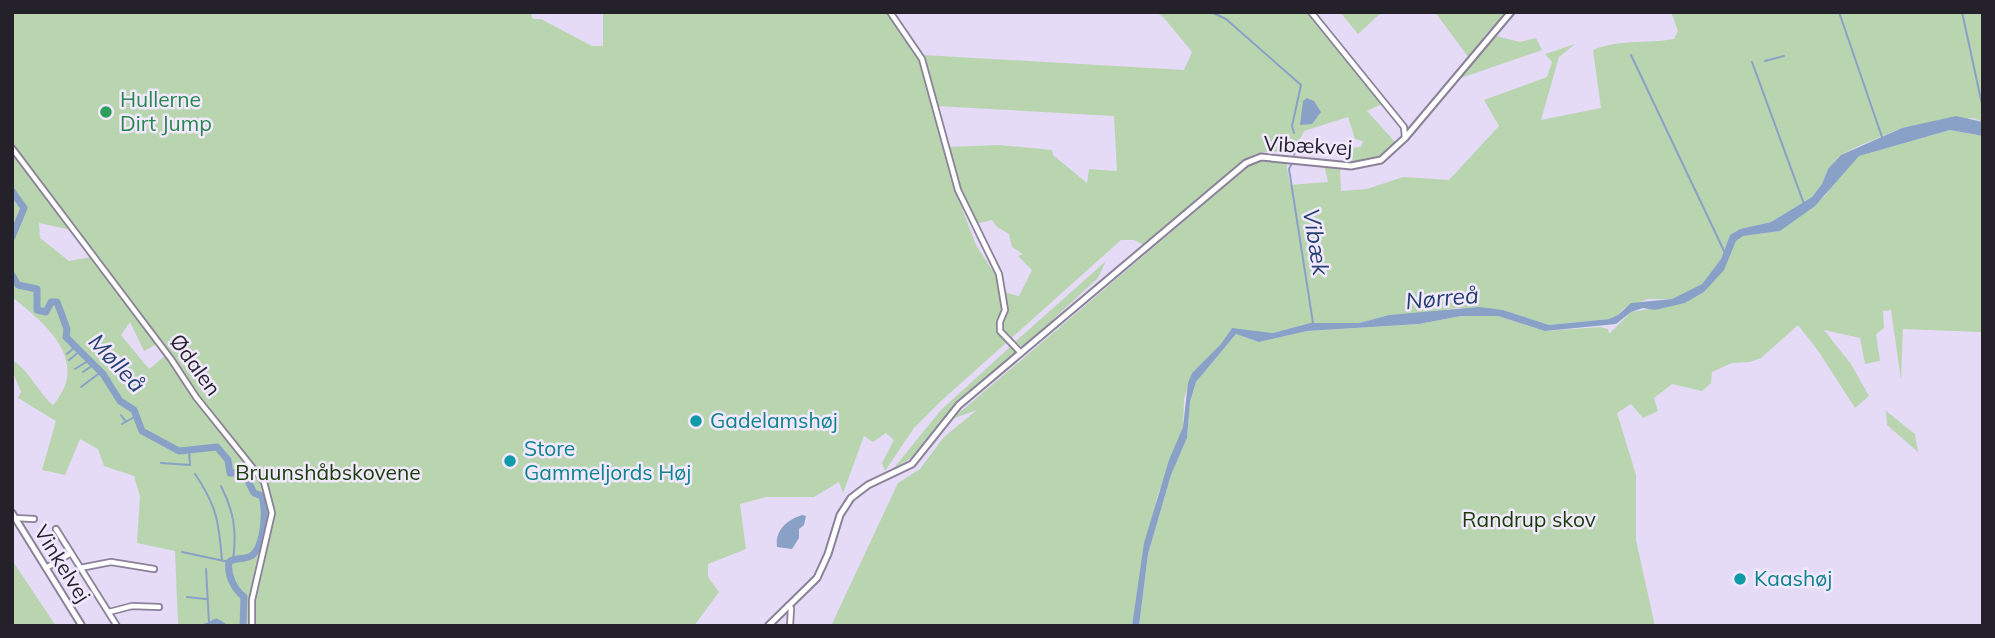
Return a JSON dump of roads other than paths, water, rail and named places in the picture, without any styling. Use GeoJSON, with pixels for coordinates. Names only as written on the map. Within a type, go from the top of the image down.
{"type":"FeatureCollection","features":[{"type":"Feature","properties":{"kind":"street"},"geometry":{"type":"LineString","coordinates":[[890,12],[922,60],[958,190],[999,274],[1004,310],[999,322],[1000,331],[1021,353]]}},
{"type":"Feature","properties":{"kind":"street"},"geometry":{"type":"LineString","coordinates":[[1311,12],[1404,127],[1405,138]]}},
{"type":"Feature","properties":{"kind":"street","name":"Vibækvej"},"geometry":{"type":"LineString","coordinates":[[768,626],[817,578],[824,565],[840,515],[851,498],[868,485],[912,464],[959,405],[1252,159],[1270,156],[1351,166],[1368,164],[1387,155],[1405,138],[1511,12]]}},
{"type":"Feature","properties":{"kind":"street"},"geometry":{"type":"LineString","coordinates":[[1404,127],[1414,127]]}},
{"type":"Feature","properties":{"kind":"street","name":"Ødalen"},"geometry":{"type":"LineString","coordinates":[[12,148],[171,359],[196,397],[264,482],[272,513],[252,600],[252,626]]}},
{"type":"Feature","properties":{"kind":"street","name":"Vinkelvej"},"geometry":{"type":"LineString","coordinates":[[14,516],[34,519]]}},
{"type":"Feature","properties":{"kind":"street","name":"Vinkelvej"},"geometry":{"type":"LineString","coordinates":[[14,516],[82,626]]}},
{"type":"Feature","properties":{"kind":"street"},"geometry":{"type":"LineString","coordinates":[[57,528],[117,626]]}},
{"type":"Feature","properties":{"kind":"street"},"geometry":{"type":"LineString","coordinates":[[46,568],[71,553]]}},
{"type":"Feature","properties":{"kind":"street"},"geometry":{"type":"LineString","coordinates":[[80,568],[111,562],[154,569]]}},
{"type":"Feature","properties":{"kind":"street"},"geometry":{"type":"LineString","coordinates":[[789,606],[790,626]]}},
{"type":"Feature","properties":{"kind":"street"},"geometry":{"type":"LineString","coordinates":[[108,612],[125,607],[159,607]]}},
{"type":"Feature","properties":{"kind":"water"},"geometry":{"type":"Polygon","coordinates":[[[1307,98],[1314,101],[1321,112],[1312,124],[1300,125],[1303,101],[1307,98]]]}},
{"type":"Feature","properties":{"kind":"water"},"geometry":{"type":"Polygon","coordinates":[[[1956,116],[1983,122],[1983,136],[1950,130],[1859,156],[1815,206],[1780,231],[1743,236],[1736,241],[1724,270],[1704,292],[1685,303],[1631,312],[1616,324],[1545,331],[1498,316],[1461,316],[1419,324],[1307,331],[1259,342],[1236,334],[1196,382],[1190,402],[1187,438],[1171,475],[1148,554],[1139,626],[1132,626],[1144,543],[1169,460],[1183,427],[1188,383],[1192,373],[1221,344],[1232,328],[1273,333],[1310,323],[1359,323],[1389,315],[1479,307],[1503,310],[1549,325],[1609,319],[1631,303],[1672,299],[1702,284],[1721,259],[1730,235],[1740,229],[1771,222],[1812,197],[1822,184],[1828,169],[1841,155],[1902,128],[1956,116]]]}},
{"type":"Feature","properties":{"kind":"water"},"geometry":{"type":"Polygon","coordinates":[[[802,515],[806,516],[804,525],[799,529],[799,538],[792,549],[777,547],[783,526],[802,515]]]}},
{"type":"Feature","properties":{"kind":"waterway","name":"Vibæk"},"geometry":{"type":"LineString","coordinates":[[1211,12],[1226,19],[1301,85],[1292,126],[1294,133]]}},
{"type":"Feature","properties":{"kind":"waterway"},"geometry":{"type":"LineString","coordinates":[[1839,12],[1882,137]]}},
{"type":"Feature","properties":{"kind":"waterway"},"geometry":{"type":"LineString","coordinates":[[1962,12],[1983,109]]}},
{"type":"Feature","properties":{"kind":"waterway"},"geometry":{"type":"LineString","coordinates":[[1631,55],[1725,253]]}},
{"type":"Feature","properties":{"kind":"waterway"},"geometry":{"type":"LineString","coordinates":[[1765,61],[1784,56]]}},
{"type":"Feature","properties":{"kind":"waterway"},"geometry":{"type":"LineString","coordinates":[[1752,62],[1804,204]]}},
{"type":"Feature","properties":{"kind":"waterway","name":"Vibæk"},"geometry":{"type":"LineString","coordinates":[[1294,155],[1297,141]]}},
{"type":"Feature","properties":{"kind":"waterway","name":"Vibæk"},"geometry":{"type":"LineString","coordinates":[[1292,163],[1289,169],[1313,323]]}},
{"type":"Feature","properties":{"kind":"waterway","name":"Mølleå"},"geometry":{"type":"LineString","coordinates":[[12,191],[24,208],[12,237]]}},
{"type":"Feature","properties":{"kind":"waterway","name":"Mølleå"},"geometry":{"type":"LineString","coordinates":[[12,275],[18,285],[37,289],[37,310],[46,312],[51,302],[57,302],[67,329],[66,337],[103,374],[120,401],[134,410],[142,431],[179,451],[217,447],[228,460],[230,473],[244,473],[254,493],[262,496],[264,519],[259,545],[251,556],[229,562],[232,581],[244,597],[243,626]]}},
{"type":"Feature","properties":{"kind":"waterway"},"geometry":{"type":"LineString","coordinates":[[67,354],[75,347]]}},
{"type":"Feature","properties":{"kind":"waterway"},"geometry":{"type":"LineString","coordinates":[[69,360],[80,351]]}},
{"type":"Feature","properties":{"kind":"waterway"},"geometry":{"type":"LineString","coordinates":[[75,369],[88,361]]}},
{"type":"Feature","properties":{"kind":"waterway"},"geometry":{"type":"LineString","coordinates":[[83,372],[93,365]]}},
{"type":"Feature","properties":{"kind":"waterway"},"geometry":{"type":"LineString","coordinates":[[81,387],[101,372]]}},
{"type":"Feature","properties":{"kind":"waterway"},"geometry":{"type":"LineString","coordinates":[[121,415],[126,422]]}},
{"type":"Feature","properties":{"kind":"waterway"},"geometry":{"type":"LineString","coordinates":[[122,424],[136,416]]}},
{"type":"Feature","properties":{"kind":"waterway"},"geometry":{"type":"LineString","coordinates":[[161,463],[190,465],[189,451]]}},
{"type":"Feature","properties":{"kind":"waterway"},"geometry":{"type":"LineString","coordinates":[[195,474],[216,515],[222,561]]}},
{"type":"Feature","properties":{"kind":"waterway"},"geometry":{"type":"LineString","coordinates":[[221,486],[233,522],[233,560]]}},
{"type":"Feature","properties":{"kind":"waterway"},"geometry":{"type":"LineString","coordinates":[[182,552],[229,562]]}},
{"type":"Feature","properties":{"kind":"waterway"},"geometry":{"type":"LineString","coordinates":[[206,569],[209,622]]}},
{"type":"Feature","properties":{"kind":"waterway"},"geometry":{"type":"LineString","coordinates":[[187,597],[206,599]]}},
{"type":"Feature","properties":{"kind":"waterway","name":"Mølleå"},"geometry":{"type":"LineString","coordinates":[[201,626],[212,622]]}},
{"type":"Feature","properties":{"kind":"waterway","name":"Mølleå"},"geometry":{"type":"LineString","coordinates":[[209,626],[216,622],[223,626]]}},
{"type":"Feature","properties":{"kind":"place","name":"Hullerne Dirt Jump"},"geometry":{"type":"Point","coordinates":[106,112]}},
{"type":"Feature","properties":{"kind":"place","name":"Gadelamshøj"},"geometry":{"type":"Point","coordinates":[696,421]}},
{"type":"Feature","properties":{"kind":"place","name":"Store Gammeljords Høj"},"geometry":{"type":"Point","coordinates":[510,461]}},
{"type":"Feature","properties":{"kind":"place","name":"Kaashøj"},"geometry":{"type":"Point","coordinates":[1740,579]}},
{"type":"Feature","properties":{"kind":"water label","name":"Nørreå"},"geometry":{"type":"Point","coordinates":[1442,298]}},
{"type":"Feature","properties":{"kind":"park label","name":"Bruunshåbskovene"},"geometry":{"type":"Point","coordinates":[328,473]}},
{"type":"Feature","properties":{"kind":"park label","name":"Randrup skov"},"geometry":{"type":"Point","coordinates":[1529,520]}}]}
